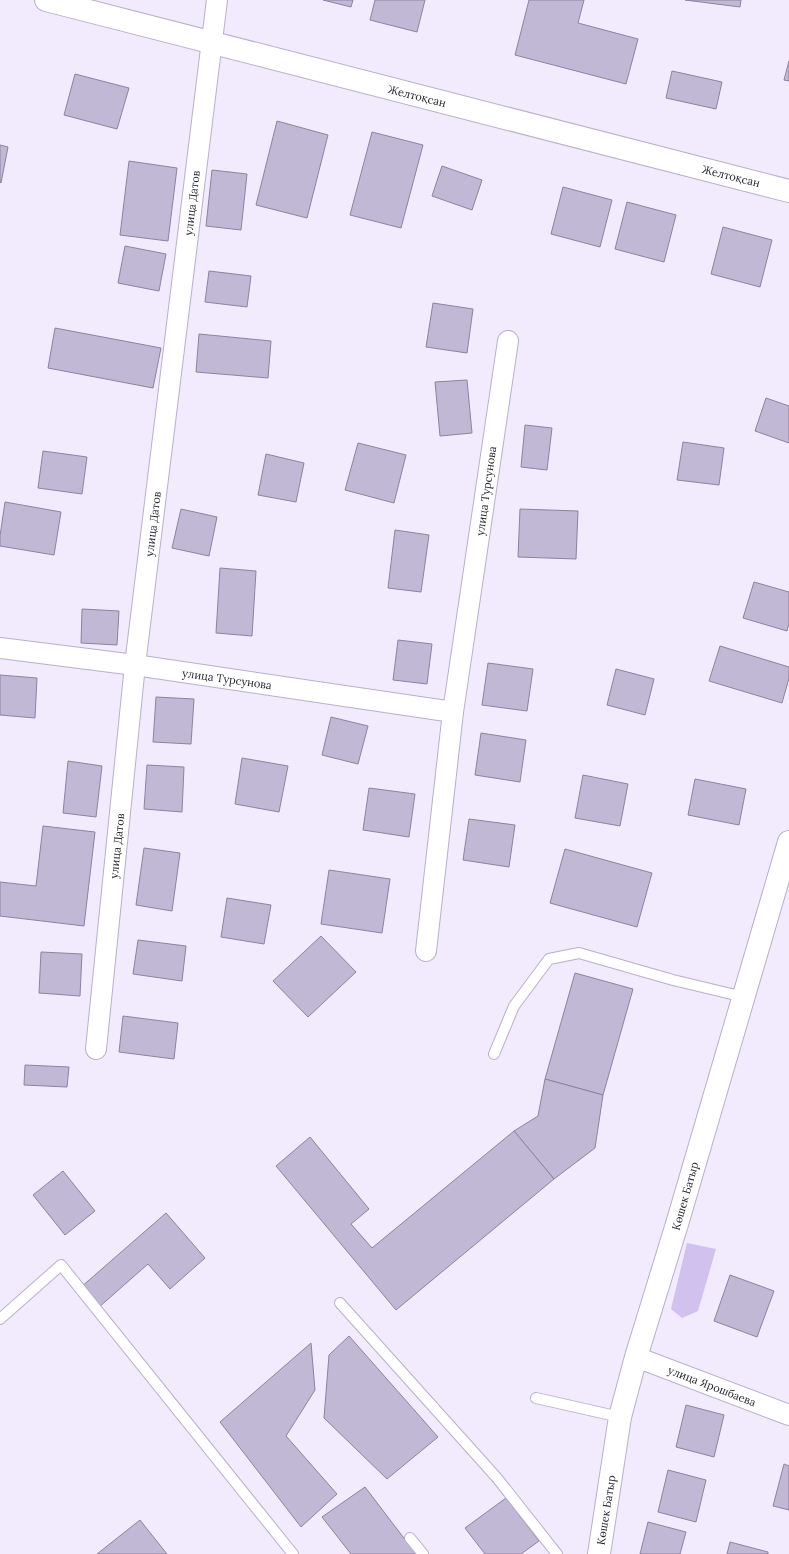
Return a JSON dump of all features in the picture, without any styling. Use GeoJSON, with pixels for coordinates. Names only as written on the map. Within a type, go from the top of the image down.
{"type":"FeatureCollection","features":[{"type":"Feature","properties":{"kind":"street","name":"Желтоқсан"},"geometry":{"type":"LineString","coordinates":[[46,0],[789,191]]}},
{"type":"Feature","properties":{"kind":"street","name":"улица Датов"},"geometry":{"type":"LineString","coordinates":[[96,1049],[135,665],[217,0]]}},
{"type":"Feature","properties":{"kind":"street","name":"улица Турсунова"},"geometry":{"type":"LineString","coordinates":[[426,951],[453,712],[508,341]]}},
{"type":"Feature","properties":{"kind":"street","name":"улица Турсунова"},"geometry":{"type":"LineString","coordinates":[[0,648],[135,665],[453,712]]}},
{"type":"Feature","properties":{"kind":"street","name":"Көшек Батыр"},"geometry":{"type":"LineString","coordinates":[[599,1554],[620,1417],[636,1357],[677,1224],[789,842]]}},
{"type":"Feature","properties":{"kind":"street","name":"улица Ярошбаева"},"geometry":{"type":"LineString","coordinates":[[636,1357],[789,1415]]}},
{"type":"Feature","properties":{"kind":"lane"},"geometry":{"type":"LineString","coordinates":[[494,1054],[514,1006],[549,960],[579,953],[673,980],[744,997]]}},
{"type":"Feature","properties":{"kind":"lane"},"geometry":{"type":"LineString","coordinates":[[0,1319],[61,1265],[293,1554]]}},
{"type":"Feature","properties":{"kind":"lane"},"geometry":{"type":"LineString","coordinates":[[340,1303],[497,1478],[557,1554]]}},
{"type":"Feature","properties":{"kind":"lane"},"geometry":{"type":"LineString","coordinates":[[536,1398],[620,1417]]}},
{"type":"Feature","properties":{"kind":"lane"},"geometry":{"type":"LineString","coordinates":[[410,1538],[422,1554]]}},
{"type":"Feature","properties":{"kind":"shaded area"},"geometry":{"type":"Polygon","coordinates":[[[687,1243],[716,1249],[698,1311],[682,1318],[671,1309],[687,1243]]]}},
{"type":"Feature","properties":{"kind":"building"},"geometry":{"type":"Polygon","coordinates":[[[323,0],[353,0],[351,7],[323,0]]]}},
{"type":"Feature","properties":{"kind":"building"},"geometry":{"type":"Polygon","coordinates":[[[375,0],[425,0],[417,32],[370,20],[375,0]]]}},
{"type":"Feature","properties":{"kind":"building"},"geometry":{"type":"Polygon","coordinates":[[[529,0],[584,0],[578,23],[638,39],[626,84],[515,55],[529,0]]]}},
{"type":"Feature","properties":{"kind":"building"},"geometry":{"type":"Polygon","coordinates":[[[685,0],[741,0],[740,7],[685,0]]]}},
{"type":"Feature","properties":{"kind":"building"},"geometry":{"type":"Polygon","coordinates":[[[789,61],[789,81],[784,80],[789,61]]]}},
{"type":"Feature","properties":{"kind":"building"},"geometry":{"type":"Polygon","coordinates":[[[672,71],[722,82],[716,109],[666,98],[672,71]]]}},
{"type":"Feature","properties":{"kind":"building"},"geometry":{"type":"Polygon","coordinates":[[[75,74],[129,88],[117,129],[64,115],[75,74]]]}},
{"type":"Feature","properties":{"kind":"building"},"geometry":{"type":"Polygon","coordinates":[[[277,121],[328,135],[307,218],[256,205],[277,121]]]}},
{"type":"Feature","properties":{"kind":"building"},"geometry":{"type":"Polygon","coordinates":[[[372,132],[423,145],[401,228],[350,215],[372,132]]]}},
{"type":"Feature","properties":{"kind":"building"},"geometry":{"type":"Polygon","coordinates":[[[0,145],[8,147],[1,183],[0,182],[0,145]]]}},
{"type":"Feature","properties":{"kind":"building"},"geometry":{"type":"Polygon","coordinates":[[[129,161],[177,168],[168,241],[120,235],[129,161]]]}},
{"type":"Feature","properties":{"kind":"building"},"geometry":{"type":"Polygon","coordinates":[[[442,166],[482,180],[472,210],[432,196],[442,166]]]}},
{"type":"Feature","properties":{"kind":"building"},"geometry":{"type":"Polygon","coordinates":[[[212,170],[247,174],[241,230],[206,226],[212,170]]]}},
{"type":"Feature","properties":{"kind":"building"},"geometry":{"type":"Polygon","coordinates":[[[563,187],[612,200],[600,247],[551,234],[563,187]]]}},
{"type":"Feature","properties":{"kind":"building"},"geometry":{"type":"Polygon","coordinates":[[[627,202],[676,215],[664,262],[615,249],[627,202]]]}},
{"type":"Feature","properties":{"kind":"building"},"geometry":{"type":"Polygon","coordinates":[[[723,227],[772,240],[760,287],[711,274],[723,227]]]}},
{"type":"Feature","properties":{"kind":"building"},"geometry":{"type":"Polygon","coordinates":[[[125,246],[166,254],[159,291],[118,283],[125,246]]]}},
{"type":"Feature","properties":{"kind":"building"},"geometry":{"type":"Polygon","coordinates":[[[209,271],[251,276],[247,307],[205,302],[209,271]]]}},
{"type":"Feature","properties":{"kind":"building"},"geometry":{"type":"Polygon","coordinates":[[[433,303],[473,309],[467,353],[426,347],[433,303]]]}},
{"type":"Feature","properties":{"kind":"building"},"geometry":{"type":"Polygon","coordinates":[[[55,328],[161,348],[153,388],[48,368],[55,328]]]}},
{"type":"Feature","properties":{"kind":"building"},"geometry":{"type":"Polygon","coordinates":[[[199,334],[271,341],[268,378],[196,372],[199,334]]]}},
{"type":"Feature","properties":{"kind":"building"},"geometry":{"type":"Polygon","coordinates":[[[467,380],[472,433],[440,436],[435,382],[467,380]]]}},
{"type":"Feature","properties":{"kind":"building"},"geometry":{"type":"Polygon","coordinates":[[[766,398],[789,406],[789,443],[755,431],[766,398]]]}},
{"type":"Feature","properties":{"kind":"building"},"geometry":{"type":"Polygon","coordinates":[[[525,425],[552,428],[547,470],[521,467],[525,425]]]}},
{"type":"Feature","properties":{"kind":"building"},"geometry":{"type":"Polygon","coordinates":[[[683,442],[724,448],[719,485],[677,480],[683,442]]]}},
{"type":"Feature","properties":{"kind":"building"},"geometry":{"type":"Polygon","coordinates":[[[358,443],[406,455],[394,503],[345,490],[358,443]]]}},
{"type":"Feature","properties":{"kind":"building"},"geometry":{"type":"Polygon","coordinates":[[[43,451],[87,457],[82,494],[38,488],[43,451]]]}},
{"type":"Feature","properties":{"kind":"building"},"geometry":{"type":"Polygon","coordinates":[[[266,454],[304,463],[296,502],[258,495],[266,454]]]}},
{"type":"Feature","properties":{"kind":"building"},"geometry":{"type":"Polygon","coordinates":[[[5,502],[61,512],[54,555],[0,546],[5,502]]]}},
{"type":"Feature","properties":{"kind":"building"},"geometry":{"type":"Polygon","coordinates":[[[181,509],[217,517],[209,556],[172,548],[181,509]]]}},
{"type":"Feature","properties":{"kind":"building"},"geometry":{"type":"Polygon","coordinates":[[[520,509],[578,511],[576,559],[518,557],[520,509]]]}},
{"type":"Feature","properties":{"kind":"building"},"geometry":{"type":"Polygon","coordinates":[[[395,530],[429,535],[421,592],[388,588],[395,530]]]}},
{"type":"Feature","properties":{"kind":"building"},"geometry":{"type":"Polygon","coordinates":[[[220,568],[256,571],[252,636],[216,633],[220,568]]]}},
{"type":"Feature","properties":{"kind":"building"},"geometry":{"type":"Polygon","coordinates":[[[754,582],[789,592],[789,623],[787,631],[743,618],[754,582]]]}},
{"type":"Feature","properties":{"kind":"building"},"geometry":{"type":"Polygon","coordinates":[[[82,609],[119,611],[117,645],[81,643],[82,609]]]}},
{"type":"Feature","properties":{"kind":"building"},"geometry":{"type":"Polygon","coordinates":[[[398,640],[432,644],[427,684],[393,680],[398,640]]]}},
{"type":"Feature","properties":{"kind":"building"},"geometry":{"type":"Polygon","coordinates":[[[720,646],[789,667],[789,678],[782,703],[709,681],[720,646]]]}},
{"type":"Feature","properties":{"kind":"building"},"geometry":{"type":"Polygon","coordinates":[[[488,663],[533,669],[527,711],[482,705],[488,663]]]}},
{"type":"Feature","properties":{"kind":"building"},"geometry":{"type":"Polygon","coordinates":[[[616,669],[654,679],[645,715],[607,705],[616,669]]]}},
{"type":"Feature","properties":{"kind":"building"},"geometry":{"type":"Polygon","coordinates":[[[0,675],[37,678],[35,718],[0,715],[0,675]]]}},
{"type":"Feature","properties":{"kind":"building"},"geometry":{"type":"Polygon","coordinates":[[[156,697],[194,699],[191,744],[153,742],[156,697]]]}},
{"type":"Feature","properties":{"kind":"building"},"geometry":{"type":"Polygon","coordinates":[[[331,717],[368,726],[358,764],[322,755],[331,717]]]}},
{"type":"Feature","properties":{"kind":"building"},"geometry":{"type":"Polygon","coordinates":[[[481,733],[526,740],[520,782],[475,775],[481,733]]]}},
{"type":"Feature","properties":{"kind":"building"},"geometry":{"type":"Polygon","coordinates":[[[242,758],[288,766],[279,812],[235,804],[242,758]]]}},
{"type":"Feature","properties":{"kind":"building"},"geometry":{"type":"Polygon","coordinates":[[[68,761],[102,766],[96,817],[63,813],[68,761]]]}},
{"type":"Feature","properties":{"kind":"building"},"geometry":{"type":"Polygon","coordinates":[[[147,765],[184,767],[182,812],[144,809],[147,765]]]}},
{"type":"Feature","properties":{"kind":"building"},"geometry":{"type":"Polygon","coordinates":[[[583,775],[628,784],[620,826],[575,818],[583,775]]]}},
{"type":"Feature","properties":{"kind":"building"},"geometry":{"type":"Polygon","coordinates":[[[695,779],[746,789],[739,825],[688,815],[695,779]]]}},
{"type":"Feature","properties":{"kind":"building"},"geometry":{"type":"Polygon","coordinates":[[[369,788],[415,794],[409,837],[363,830],[369,788]]]}},
{"type":"Feature","properties":{"kind":"building"},"geometry":{"type":"Polygon","coordinates":[[[469,819],[515,825],[509,867],[463,860],[469,819]]]}},
{"type":"Feature","properties":{"kind":"building"},"geometry":{"type":"Polygon","coordinates":[[[43,826],[95,832],[84,926],[0,916],[0,882],[36,886],[43,826]]]}},
{"type":"Feature","properties":{"kind":"building"},"geometry":{"type":"Polygon","coordinates":[[[144,848],[180,853],[172,911],[136,905],[144,848]]]}},
{"type":"Feature","properties":{"kind":"building"},"geometry":{"type":"Polygon","coordinates":[[[565,849],[652,873],[637,927],[550,903],[565,849]]]}},
{"type":"Feature","properties":{"kind":"building"},"geometry":{"type":"Polygon","coordinates":[[[329,870],[390,879],[382,933],[321,924],[329,870]]]}},
{"type":"Feature","properties":{"kind":"building"},"geometry":{"type":"Polygon","coordinates":[[[227,898],[271,905],[264,944],[221,937],[227,898]]]}},
{"type":"Feature","properties":{"kind":"building"},"geometry":{"type":"Polygon","coordinates":[[[321,936],[356,972],[308,1017],[273,981],[321,936]]]}},
{"type":"Feature","properties":{"kind":"building"},"geometry":{"type":"Polygon","coordinates":[[[138,940],[186,946],[182,981],[133,974],[138,940]]]}},
{"type":"Feature","properties":{"kind":"building"},"geometry":{"type":"Polygon","coordinates":[[[41,952],[82,954],[80,996],[39,993],[41,952]]]}},
{"type":"Feature","properties":{"kind":"building"},"geometry":{"type":"Polygon","coordinates":[[[575,973],[633,989],[603,1095],[545,1079],[575,973]]]}},
{"type":"Feature","properties":{"kind":"building"},"geometry":{"type":"Polygon","coordinates":[[[123,1016],[178,1023],[174,1059],[119,1052],[123,1016]]]}},
{"type":"Feature","properties":{"kind":"building"},"geometry":{"type":"Polygon","coordinates":[[[25,1065],[69,1067],[67,1087],[24,1085],[25,1065]]]}},
{"type":"Feature","properties":{"kind":"building"},"geometry":{"type":"Polygon","coordinates":[[[545,1079],[603,1095],[595,1148],[554,1179],[514,1131],[538,1116],[545,1079]]]}},
{"type":"Feature","properties":{"kind":"building"},"geometry":{"type":"Polygon","coordinates":[[[514,1131],[554,1179],[396,1310],[276,1166],[310,1137],[369,1209],[351,1224],[372,1248],[514,1131]]]}},
{"type":"Feature","properties":{"kind":"building"},"geometry":{"type":"Polygon","coordinates":[[[63,1171],[95,1211],[65,1235],[33,1195],[63,1171]]]}},
{"type":"Feature","properties":{"kind":"building"},"geometry":{"type":"Polygon","coordinates":[[[166,1213],[205,1258],[170,1289],[148,1264],[98,1308],[80,1288],[166,1213]]]}},
{"type":"Feature","properties":{"kind":"building"},"geometry":{"type":"Polygon","coordinates":[[[730,1275],[774,1291],[757,1337],[714,1321],[730,1275]]]}},
{"type":"Feature","properties":{"kind":"building"},"geometry":{"type":"Polygon","coordinates":[[[349,1336],[438,1437],[387,1479],[324,1418],[329,1355],[349,1336]]]}},
{"type":"Feature","properties":{"kind":"building"},"geometry":{"type":"Polygon","coordinates":[[[311,1343],[315,1390],[286,1436],[337,1494],[301,1527],[220,1422],[311,1343]]]}},
{"type":"Feature","properties":{"kind":"building"},"geometry":{"type":"Polygon","coordinates":[[[686,1405],[724,1415],[714,1457],[676,1447],[686,1405]]]}},
{"type":"Feature","properties":{"kind":"building"},"geometry":{"type":"Polygon","coordinates":[[[784,1464],[789,1466],[789,1510],[773,1506],[784,1464]]]}},
{"type":"Feature","properties":{"kind":"building"},"geometry":{"type":"Polygon","coordinates":[[[668,1470],[706,1480],[696,1522],[658,1512],[668,1470]]]}},
{"type":"Feature","properties":{"kind":"building"},"geometry":{"type":"Polygon","coordinates":[[[365,1487],[416,1554],[351,1554],[322,1517],[365,1487]]]}},
{"type":"Feature","properties":{"kind":"building"},"geometry":{"type":"Polygon","coordinates":[[[506,1498],[539,1541],[521,1554],[485,1554],[465,1528],[506,1498]]]}},
{"type":"Feature","properties":{"kind":"building"},"geometry":{"type":"Polygon","coordinates":[[[140,1520],[167,1554],[97,1554],[140,1520]]]}},
{"type":"Feature","properties":{"kind":"building"},"geometry":{"type":"Polygon","coordinates":[[[648,1522],[686,1532],[680,1554],[640,1554],[648,1522]]]}},
{"type":"Feature","properties":{"kind":"building"},"geometry":{"type":"Polygon","coordinates":[[[730,1542],[768,1552],[768,1554],[727,1554],[730,1542]]]}}]}
